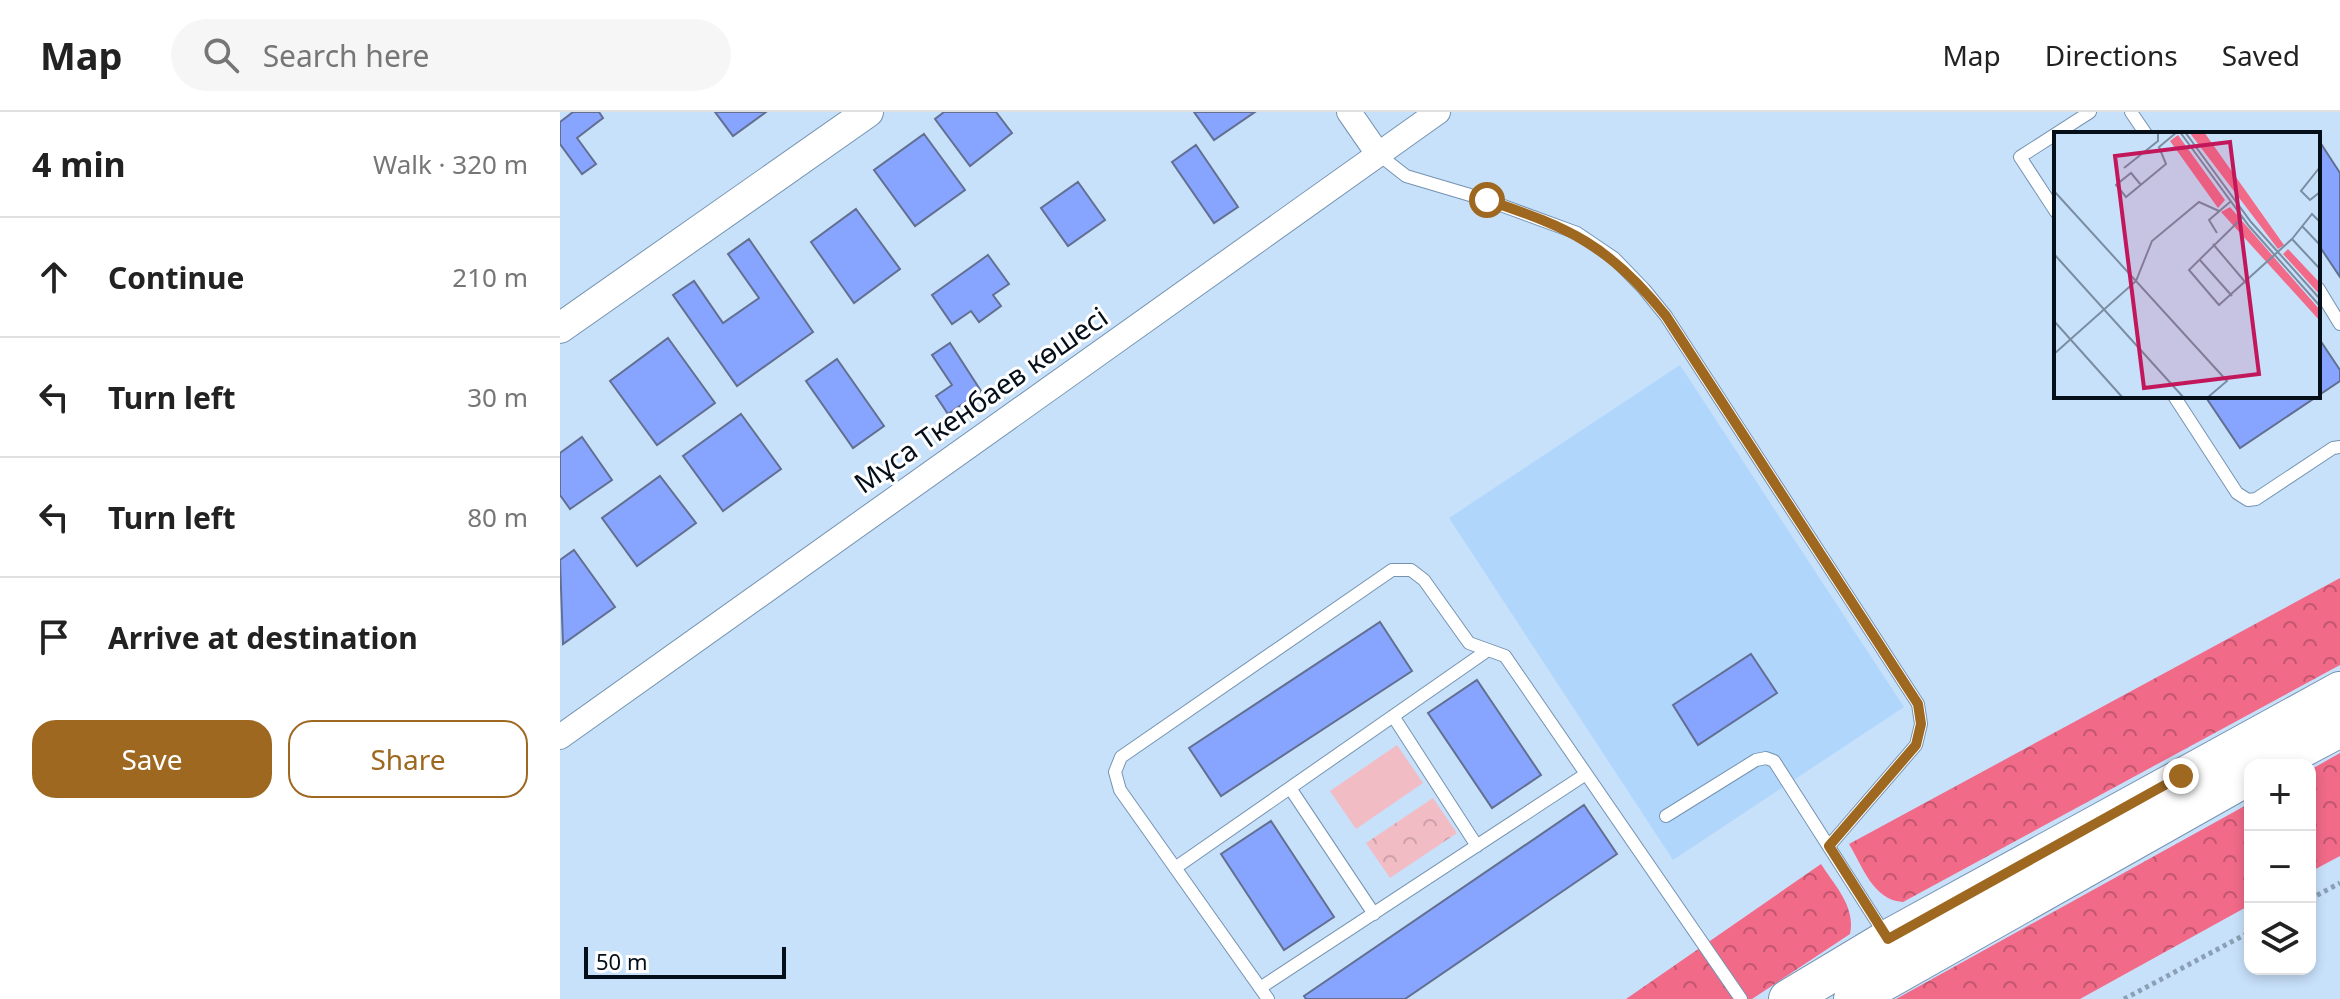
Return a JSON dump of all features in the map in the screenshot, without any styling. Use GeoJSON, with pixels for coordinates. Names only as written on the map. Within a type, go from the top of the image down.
{"type":"FeatureCollection","features":[{"type":"Feature","properties":{"kind":"main road"},"geometry":{"type":"LineString","coordinates":[[1788,999],[1888,939],[2340,691]]}},
{"type":"Feature","properties":{"kind":"main road"},"geometry":{"type":"LineString","coordinates":[[2281,759],[2340,728]]}},
{"type":"Feature","properties":{"kind":"main road"},"geometry":{"type":"LineString","coordinates":[[1853,999],[2244,778]]}},
{"type":"Feature","properties":{"kind":"street"},"geometry":{"type":"LineString","coordinates":[[560,328],[868,112]]}},
{"type":"Feature","properties":{"kind":"street"},"geometry":{"type":"LineString","coordinates":[[1349,112],[1378,154]]}},
{"type":"Feature","properties":{"kind":"street","name":"Мұса Ткенбаев көшесі"},"geometry":{"type":"LineString","coordinates":[[560,737],[1438,112]]}},
{"type":"Feature","properties":{"kind":"lane"},"geometry":{"type":"LineString","coordinates":[[2059,132],[2090,112]]}},
{"type":"Feature","properties":{"kind":"lane"},"geometry":{"type":"LineString","coordinates":[[2131,112],[2145,132]]}},
{"type":"Feature","properties":{"kind":"lane"},"geometry":{"type":"LineString","coordinates":[[2054,135],[2020,157],[2054,209]]}},
{"type":"Feature","properties":{"kind":"lane"},"geometry":{"type":"LineString","coordinates":[[1378,154],[1406,176],[1487,200],[1577,233],[1614,258],[1666,316],[1918,704],[1921,724],[1916,745],[1829,846]]}},
{"type":"Feature","properties":{"kind":"lane"},"geometry":{"type":"LineString","coordinates":[[2320,291],[2340,324]]}},
{"type":"Feature","properties":{"kind":"lane"},"geometry":{"type":"LineString","coordinates":[[2175,398],[2237,493],[2248,500],[2256,499],[2333,448],[2340,447]]}},
{"type":"Feature","properties":{"kind":"lane"},"geometry":{"type":"LineString","coordinates":[[1586,774],[1374,914],[1264,994],[1120,790],[1115,772],[1121,757],[1392,570],[1411,570],[1424,580],[1469,643],[1505,656],[1741,999]]}},
{"type":"Feature","properties":{"kind":"lane"},"geometry":{"type":"LineString","coordinates":[[1175,868],[1488,650]]}},
{"type":"Feature","properties":{"kind":"lane"},"geometry":{"type":"LineString","coordinates":[[1393,716],[1477,846]]}},
{"type":"Feature","properties":{"kind":"lane"},"geometry":{"type":"LineString","coordinates":[[1666,816],[1756,760],[1766,758],[1774,761],[1888,939]]}},
{"type":"Feature","properties":{"kind":"lane"},"geometry":{"type":"LineString","coordinates":[[1290,788],[1374,914]]}},
{"type":"Feature","properties":{"kind":"path"},"geometry":{"type":"LineString","coordinates":[[2316,896],[2340,883]]}},
{"type":"Feature","properties":{"kind":"path"},"geometry":{"type":"LineString","coordinates":[[2124,999],[2244,935]]}},
{"type":"Feature","properties":{"kind":"shaded area"},"geometry":{"type":"Polygon","coordinates":[[[1680,365],[1904,707],[1673,860],[1449,518],[1680,365]]]}},
{"type":"Feature","properties":{"kind":"green space"},"geometry":{"type":"Polygon","coordinates":[[[2340,578],[2340,665],[1903,902],[1893,900],[1876,889],[1864,872],[1849,844],[2340,578]]]}},
{"type":"Feature","properties":{"kind":"green space"},"geometry":{"type":"Polygon","coordinates":[[[1397,745],[1423,783],[1356,829],[1330,791],[1397,745]]]}},
{"type":"Feature","properties":{"kind":"green space"},"geometry":{"type":"Polygon","coordinates":[[[2340,753],[2340,856],[2316,869],[2316,831],[2316,767],[2340,753]]]}},
{"type":"Feature","properties":{"kind":"green space"},"geometry":{"type":"Polygon","coordinates":[[[1433,798],[1457,833],[1390,878],[1366,843],[1433,798]]]}},
{"type":"Feature","properties":{"kind":"green space"},"geometry":{"type":"Polygon","coordinates":[[[2244,806],[2244,908],[2080,999],[1896,999],[2244,806]]]}},
{"type":"Feature","properties":{"kind":"green space"},"geometry":{"type":"Polygon","coordinates":[[[1821,864],[1847,906],[1850,934],[1752,999],[1626,999],[1821,864]]]}},
{"type":"Feature","properties":{"kind":"building"},"geometry":{"type":"Polygon","coordinates":[[[573,112],[599,112],[603,118],[577,138],[596,164],[582,174],[560,144],[560,122],[573,112]]]}},
{"type":"Feature","properties":{"kind":"building"},"geometry":{"type":"Polygon","coordinates":[[[715,112],[766,112],[733,136],[715,112]]]}},
{"type":"Feature","properties":{"kind":"building"},"geometry":{"type":"Polygon","coordinates":[[[944,112],[996,112],[1012,133],[970,166],[935,119],[944,112]]]}},
{"type":"Feature","properties":{"kind":"building"},"geometry":{"type":"Polygon","coordinates":[[[1194,112],[1255,112],[1214,140],[1194,112]]]}},
{"type":"Feature","properties":{"kind":"building"},"geometry":{"type":"Polygon","coordinates":[[[924,134],[965,190],[915,226],[874,170],[924,134]]]}},
{"type":"Feature","properties":{"kind":"building"},"geometry":{"type":"Polygon","coordinates":[[[2320,142],[2340,173],[2340,277],[2320,247],[2320,142]]]}},
{"type":"Feature","properties":{"kind":"building"},"geometry":{"type":"Polygon","coordinates":[[[1196,145],[1238,207],[1214,223],[1172,162],[1196,145]]]}},
{"type":"Feature","properties":{"kind":"building"},"geometry":{"type":"Polygon","coordinates":[[[1078,182],[1105,220],[1068,246],[1041,208],[1078,182]]]}},
{"type":"Feature","properties":{"kind":"building"},"geometry":{"type":"Polygon","coordinates":[[[856,209],[900,269],[854,303],[811,242],[856,209]]]}},
{"type":"Feature","properties":{"kind":"building"},"geometry":{"type":"Polygon","coordinates":[[[749,239],[813,332],[737,386],[673,295],[694,281],[723,323],[759,298],[728,254],[749,239]]]}},
{"type":"Feature","properties":{"kind":"building"},"geometry":{"type":"Polygon","coordinates":[[[988,255],[1009,284],[993,295],[1001,306],[979,322],[971,311],[952,324],[932,295],[988,255]]]}},
{"type":"Feature","properties":{"kind":"building"},"geometry":{"type":"Polygon","coordinates":[[[668,338],[715,403],[657,445],[610,381],[668,338]]]}},
{"type":"Feature","properties":{"kind":"building"},"geometry":{"type":"Polygon","coordinates":[[[2320,340],[2340,370],[2340,381],[2320,395],[2320,340]]]}},
{"type":"Feature","properties":{"kind":"building"},"geometry":{"type":"Polygon","coordinates":[[[950,343],[981,391],[948,414],[936,396],[952,385],[932,355],[950,343]]]}},
{"type":"Feature","properties":{"kind":"building"},"geometry":{"type":"Polygon","coordinates":[[[837,359],[884,426],[853,448],[806,381],[837,359]]]}},
{"type":"Feature","properties":{"kind":"building"},"geometry":{"type":"Polygon","coordinates":[[[2206,398],[2315,398],[2240,448],[2206,398]]]}},
{"type":"Feature","properties":{"kind":"building"},"geometry":{"type":"Polygon","coordinates":[[[741,414],[781,469],[723,511],[683,456],[741,414]]]}},
{"type":"Feature","properties":{"kind":"building"},"geometry":{"type":"Polygon","coordinates":[[[582,437],[612,480],[570,509],[560,495],[560,453],[582,437]]]}},
{"type":"Feature","properties":{"kind":"building"},"geometry":{"type":"Polygon","coordinates":[[[660,476],[696,523],[637,566],[602,518],[660,476]]]}},
{"type":"Feature","properties":{"kind":"building"},"geometry":{"type":"Polygon","coordinates":[[[574,550],[615,607],[563,644],[560,560],[574,550]]]}},
{"type":"Feature","properties":{"kind":"building"},"geometry":{"type":"Polygon","coordinates":[[[1380,622],[1412,671],[1221,796],[1189,748],[1380,622]]]}},
{"type":"Feature","properties":{"kind":"building"},"geometry":{"type":"Polygon","coordinates":[[[1751,654],[1777,693],[1698,745],[1673,705],[1751,654]]]}},
{"type":"Feature","properties":{"kind":"building"},"geometry":{"type":"Polygon","coordinates":[[[1477,680],[1541,775],[1492,808],[1428,713],[1477,680]]]}},
{"type":"Feature","properties":{"kind":"building"},"geometry":{"type":"Polygon","coordinates":[[[1584,805],[1617,854],[1405,999],[1306,999],[1304,996],[1584,805]]]}},
{"type":"Feature","properties":{"kind":"building"},"geometry":{"type":"Polygon","coordinates":[[[1271,821],[1334,917],[1284,950],[1221,854],[1271,821]]]}},
{"type":"Feature","properties":{"kind":"route"},"geometry":{"type":"LineString","coordinates":[[1487,200],[1577,233],[1614,258],[1644,289],[1666,316],[1918,704],[1921,724],[1916,745],[1829,846],[1888,939],[2181,776]]}}]}
